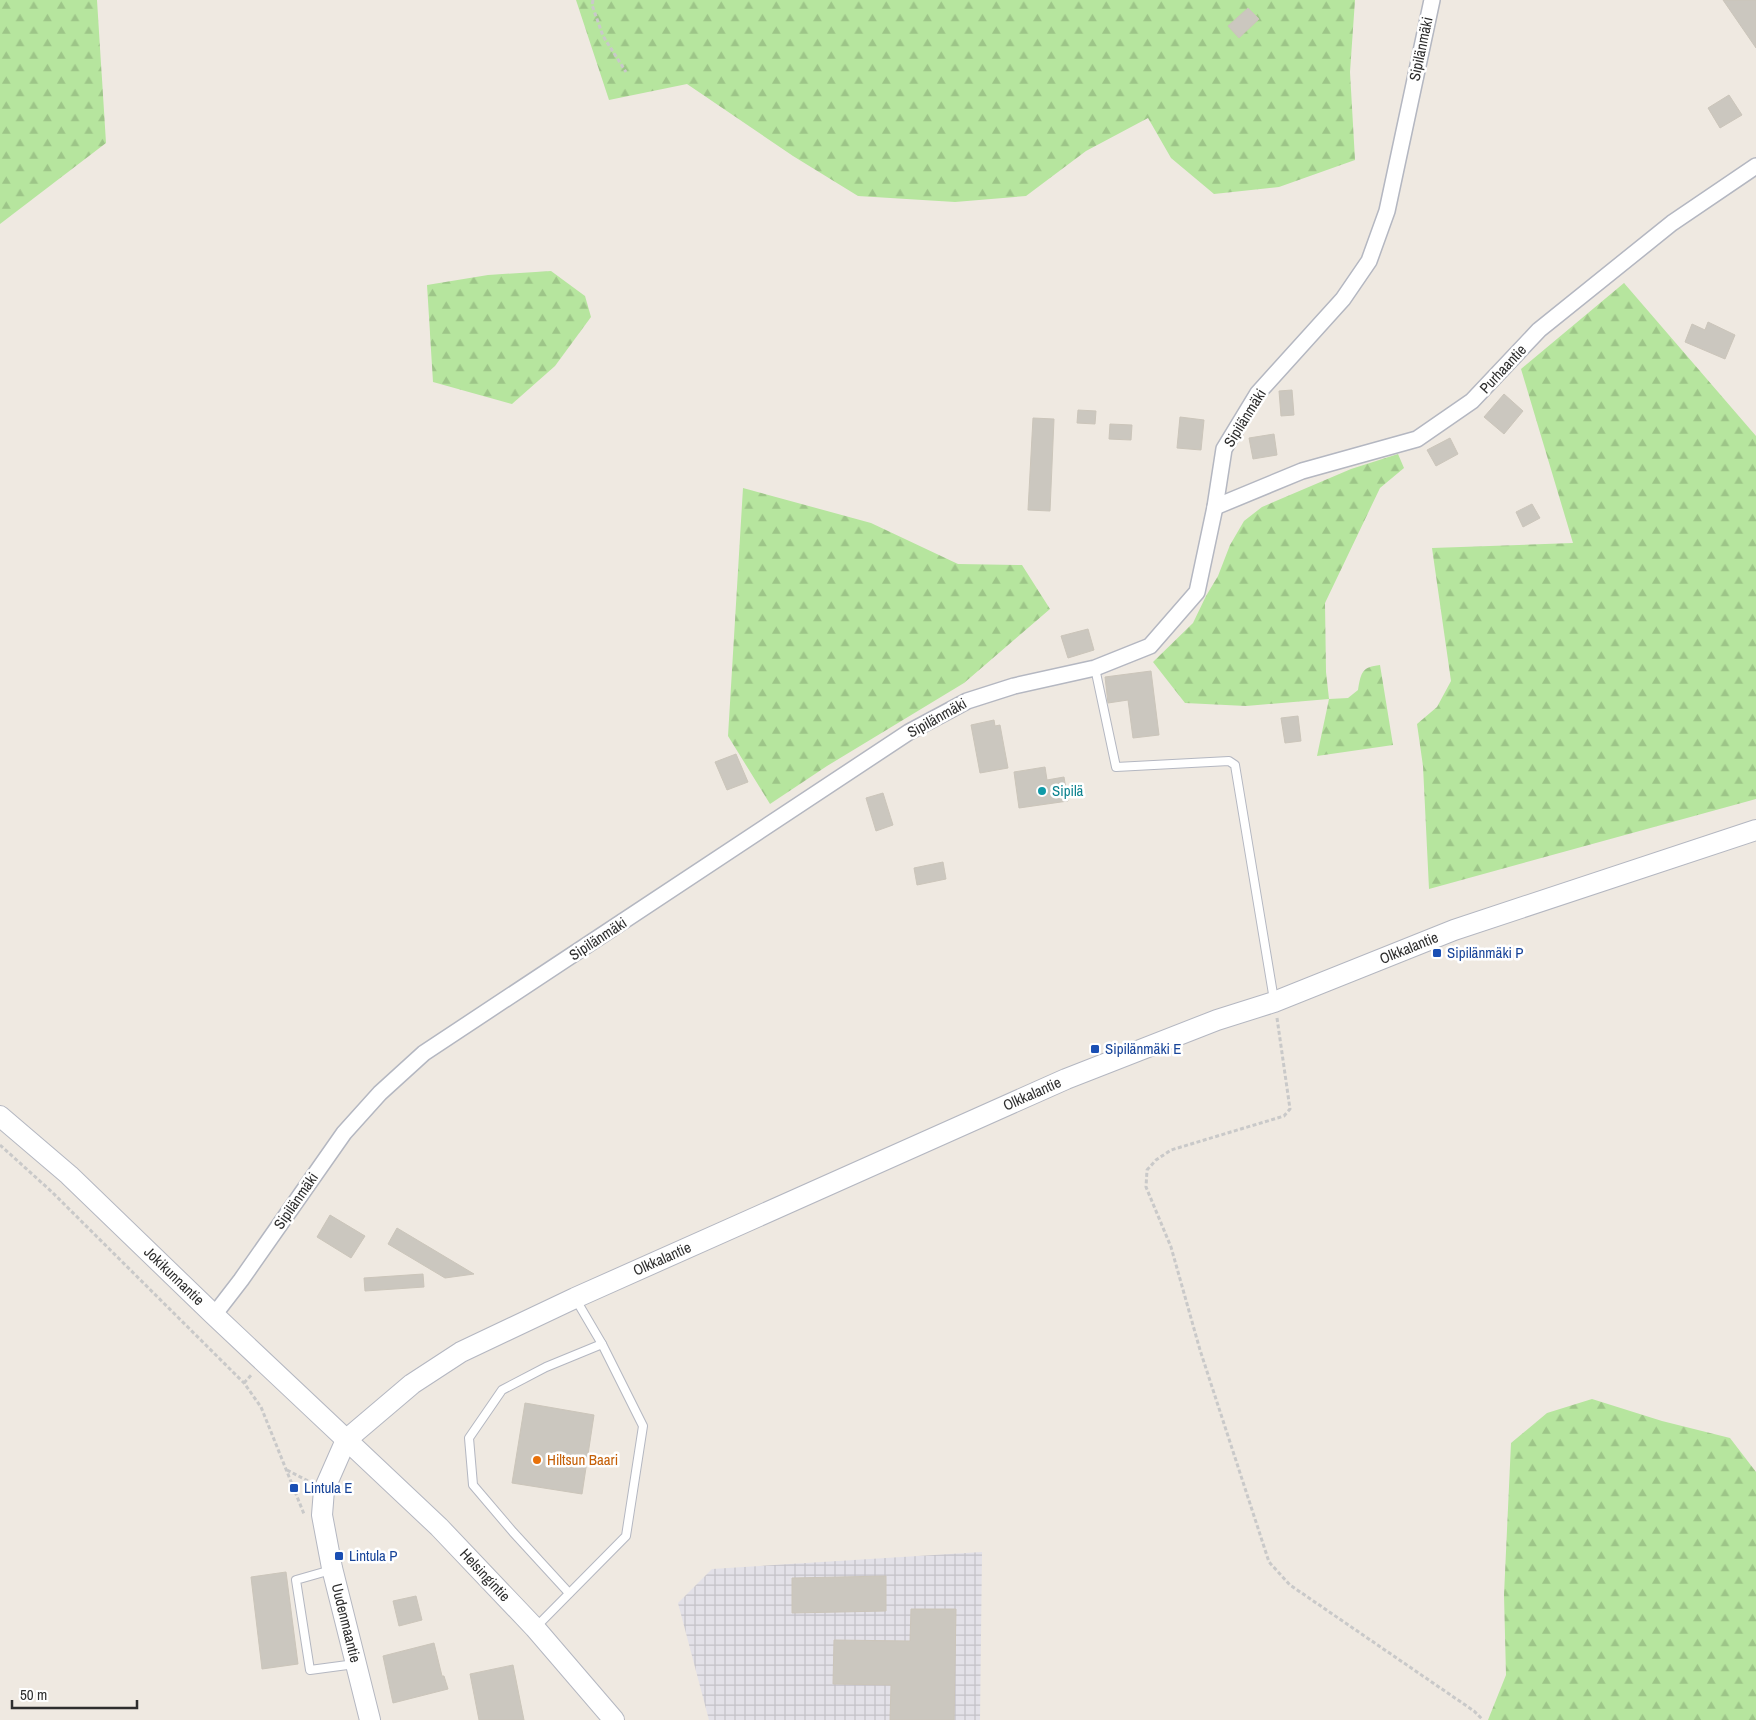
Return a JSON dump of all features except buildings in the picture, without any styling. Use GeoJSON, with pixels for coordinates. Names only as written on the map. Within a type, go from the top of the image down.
{"type":"FeatureCollection","features":[{"type":"Feature","properties":{"kind":"street","name":"Sipilänmäki"},"geometry":{"type":"LineString","coordinates":[[214,1315],[344,1133],[380,1093],[424,1053],[909,732],[967,701],[1014,686],[1096,668],[1150,646],[1197,592],[1215,507],[1224,448],[1258,393],[1343,299],[1369,261],[1387,211],[1432,0]]}},
{"type":"Feature","properties":{"kind":"street","name":"Purhaantie"},"geometry":{"type":"LineString","coordinates":[[1215,507],[1302,470],[1417,439],[1472,401],[1539,330],[1672,224],[1756,166]]}},
{"type":"Feature","properties":{"kind":"street","name":"Olkkalantie"},"geometry":{"type":"LineString","coordinates":[[346,1440],[412,1384],[460,1352],[575,1298],[1066,1079],[1217,1020],[1274,1002],[1454,930],[1756,830]]}},
{"type":"Feature","properties":{"kind":"street","name":"Jokikunnantie"},"geometry":{"type":"LineString","coordinates":[[0,1116],[69,1175],[346,1440]]}},
{"type":"Feature","properties":{"kind":"street","name":"Uudenmaantie"},"geometry":{"type":"LineString","coordinates":[[346,1440],[324,1490],[322,1515],[333,1570],[370,1720]]}},
{"type":"Feature","properties":{"kind":"street","name":"Helsingintie"},"geometry":{"type":"LineString","coordinates":[[346,1440],[439,1527],[535,1628],[614,1720]]}},
{"type":"Feature","properties":{"kind":"lane"},"geometry":{"type":"LineString","coordinates":[[1096,668],[1116,767],[1229,761],[1235,766],[1274,1002]]}},
{"type":"Feature","properties":{"kind":"lane"},"geometry":{"type":"LineString","coordinates":[[535,1628],[626,1536],[643,1426],[602,1344],[575,1298]]}},
{"type":"Feature","properties":{"kind":"lane"},"geometry":{"type":"LineString","coordinates":[[570,1594],[513,1532],[474,1485],[469,1438],[502,1390],[546,1367],[602,1344]]}},
{"type":"Feature","properties":{"kind":"lane"},"geometry":{"type":"LineString","coordinates":[[333,1570],[296,1580],[310,1670],[356,1664]]}},
{"type":"Feature","properties":{"kind":"path"},"geometry":{"type":"LineString","coordinates":[[593,0],[592,5],[603,36],[626,72]]}},
{"type":"Feature","properties":{"kind":"path"},"geometry":{"type":"LineString","coordinates":[[1274,1002],[1290,1109],[1284,1116],[1171,1150],[1156,1160],[1147,1170],[1146,1187],[1171,1247],[1200,1350],[1269,1562],[1290,1585],[1474,1711],[1483,1720]]}},
{"type":"Feature","properties":{"kind":"path"},"geometry":{"type":"LineString","coordinates":[[0,1145],[52,1192],[244,1383]]}},
{"type":"Feature","properties":{"kind":"path"},"geometry":{"type":"LineString","coordinates":[[286,1469],[324,1490]]}},
{"type":"Feature","properties":{"kind":"shaded area"},"geometry":{"type":"Polygon","coordinates":[[[982,1552],[980,1720],[709,1720],[678,1603],[712,1569],[982,1552]]]}},
{"type":"Feature","properties":{"kind":"green space"},"geometry":{"type":"Polygon","coordinates":[[[0,0],[97,0],[106,143],[0,224],[0,0]]]}},
{"type":"Feature","properties":{"kind":"green space"},"geometry":{"type":"Polygon","coordinates":[[[576,0],[1355,0],[1350,72],[1355,160],[1279,187],[1214,194],[1171,158],[1148,118],[1086,151],[1026,196],[955,202],[858,196],[793,156],[687,84],[609,100],[576,0]]]}},
{"type":"Feature","properties":{"kind":"green space"},"geometry":{"type":"Polygon","coordinates":[[[551,271],[585,296],[591,317],[555,366],[512,404],[433,382],[427,285],[488,275],[551,271]]]}},
{"type":"Feature","properties":{"kind":"green space"},"geometry":{"type":"Polygon","coordinates":[[[1624,283],[1756,436],[1756,799],[1429,889],[1423,766],[1417,724],[1437,707],[1451,681],[1432,548],[1573,543],[1521,369],[1624,283]]]}},
{"type":"Feature","properties":{"kind":"green space"},"geometry":{"type":"Polygon","coordinates":[[[1398,454],[1404,468],[1380,488],[1325,603],[1326,672],[1329,699],[1246,706],[1185,703],[1153,662],[1193,623],[1218,576],[1230,545],[1244,521],[1262,507],[1351,469],[1398,454]]]}},
{"type":"Feature","properties":{"kind":"green space"},"geometry":{"type":"Polygon","coordinates":[[[743,488],[871,523],[958,564],[1022,565],[1050,609],[964,683],[827,766],[770,804],[728,736],[743,488]]]}},
{"type":"Feature","properties":{"kind":"green space"},"geometry":{"type":"Polygon","coordinates":[[[1380,665],[1393,745],[1317,756],[1329,699],[1348,698],[1358,690],[1363,672],[1369,667],[1380,665]]]}},
{"type":"Feature","properties":{"kind":"green space"},"geometry":{"type":"Polygon","coordinates":[[[1592,1399],[1662,1421],[1730,1438],[1756,1472],[1756,1720],[1488,1720],[1506,1675],[1504,1595],[1511,1443],[1547,1413],[1592,1399]]]}},
{"type":"Feature","properties":{"kind":"place","name":"Sipilä"},"geometry":{"type":"Point","coordinates":[1042,791]}},
{"type":"Feature","properties":{"kind":"place","name":"Sipilänmäki P"},"geometry":{"type":"Point","coordinates":[1437,953]}},
{"type":"Feature","properties":{"kind":"place","name":"Sipilänmäki E"},"geometry":{"type":"Point","coordinates":[1095,1049]}},
{"type":"Feature","properties":{"kind":"place","name":"Hiltsun Baari"},"geometry":{"type":"Point","coordinates":[537,1460]}},
{"type":"Feature","properties":{"kind":"place","name":"Lintula E"},"geometry":{"type":"Point","coordinates":[294,1488]}},
{"type":"Feature","properties":{"kind":"place","name":"Lintula P"},"geometry":{"type":"Point","coordinates":[339,1556]}}]}
